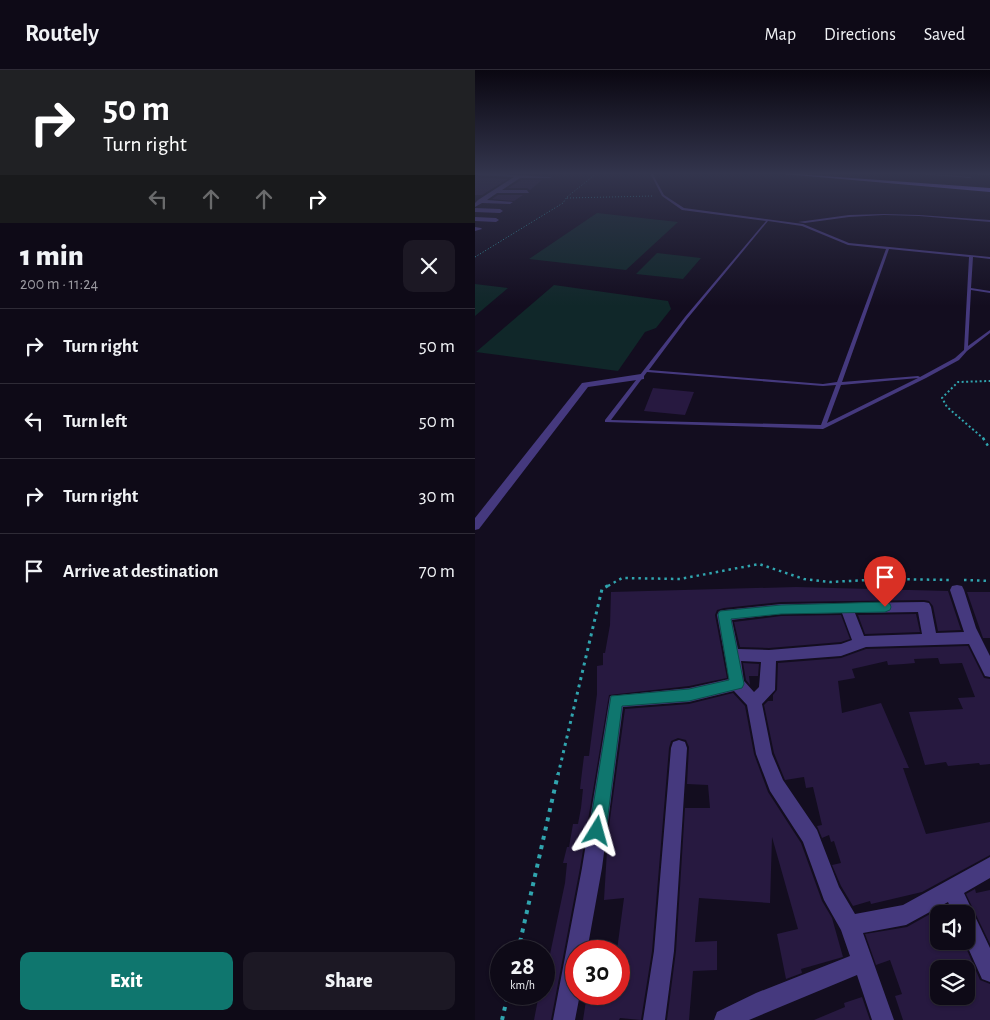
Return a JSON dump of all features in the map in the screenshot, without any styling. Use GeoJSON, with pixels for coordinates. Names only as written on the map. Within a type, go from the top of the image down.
{"type":"FeatureCollection","features":[{"type":"Feature","properties":{"kind":"street"},"geometry":{"type":"LineString","coordinates":[[475,219],[495,220]]}},
{"type":"Feature","properties":{"kind":"street"},"geometry":{"type":"LineString","coordinates":[[475,526],[585,384],[644,374]]}},
{"type":"Feature","properties":{"kind":"street"},"geometry":{"type":"LineString","coordinates":[[957,583],[974,638],[990,670]]}},
{"type":"Feature","properties":{"kind":"street"},"geometry":{"type":"LineString","coordinates":[[846,607],[860,643]]}},
{"type":"Feature","properties":{"kind":"street"},"geometry":{"type":"LineString","coordinates":[[883,1020],[850,925],[831,893],[810,838],[776,785],[764,754],[754,702],[737,684],[724,614],[781,609],[924,607],[930,640]]}},
{"type":"Feature","properties":{"kind":"street"},"geometry":{"type":"LineString","coordinates":[[732,654],[769,656],[841,650],[866,641],[974,638]]}},
{"type":"Feature","properties":{"kind":"street"},"geometry":{"type":"LineString","coordinates":[[754,702],[767,690],[769,656]]}},
{"type":"Feature","properties":{"kind":"street"},"geometry":{"type":"LineString","coordinates":[[579,940],[592,868],[616,701],[689,695],[737,684]]}},
{"type":"Feature","properties":{"kind":"street"},"geometry":{"type":"LineString","coordinates":[[654,1020],[664,951],[679,748]]}},
{"type":"Feature","properties":{"kind":"street"},"geometry":{"type":"LineString","coordinates":[[850,925],[906,915],[990,867]]}},
{"type":"Feature","properties":{"kind":"street"},"geometry":{"type":"LineString","coordinates":[[952,889],[959,905]]}},
{"type":"Feature","properties":{"kind":"street"},"geometry":{"type":"LineString","coordinates":[[975,940],[990,971]]}},
{"type":"Feature","properties":{"kind":"street"},"geometry":{"type":"LineString","coordinates":[[725,1020],[764,1001],[862,962]]}},
{"type":"Feature","properties":{"kind":"street"},"geometry":{"type":"LineString","coordinates":[[564,1020],[567,1005]]}},
{"type":"Feature","properties":{"kind":"lane"},"geometry":{"type":"LineString","coordinates":[[741,217],[785,222],[812,222],[841,217]]}},
{"type":"Feature","properties":{"kind":"lane"},"geometry":{"type":"LineString","coordinates":[[947,217],[990,221]]}},
{"type":"Feature","properties":{"kind":"lane"},"geometry":{"type":"LineString","coordinates":[[767,221],[686,318],[607,421],[823,427],[957,359],[990,331]]}},
{"type":"Feature","properties":{"kind":"lane"},"geometry":{"type":"LineString","coordinates":[[785,222],[803,225],[848,244],[990,258]]}},
{"type":"Feature","properties":{"kind":"lane"},"geometry":{"type":"LineString","coordinates":[[823,427],[841,383],[888,248]]}},
{"type":"Feature","properties":{"kind":"lane"},"geometry":{"type":"LineString","coordinates":[[966,350],[971,256]]}},
{"type":"Feature","properties":{"kind":"lane"},"geometry":{"type":"LineString","coordinates":[[969,289],[990,292]]}},
{"type":"Feature","properties":{"kind":"lane"},"geometry":{"type":"LineString","coordinates":[[644,374],[823,384],[923,377]]}},
{"type":"Feature","properties":{"kind":"path"},"geometry":{"type":"LineString","coordinates":[[475,257],[540,217]]}},
{"type":"Feature","properties":{"kind":"path"},"geometry":{"type":"LineString","coordinates":[[990,380],[958,382],[942,398],[947,407],[982,436],[990,449]]}},
{"type":"Feature","properties":{"kind":"path"},"geometry":{"type":"LineString","coordinates":[[521,940],[602,588],[622,578],[680,579],[759,564],[804,579],[830,582],[887,579],[957,583],[990,581]]}},
{"type":"Feature","properties":{"kind":"path"},"geometry":{"type":"LineString","coordinates":[[502,1020],[505,1005]]}},
{"type":"Feature","properties":{"kind":"green space"},"geometry":{"type":"Polygon","coordinates":[[[591,217],[636,217],[678,222],[626,270],[529,259],[591,217]]]}},
{"type":"Feature","properties":{"kind":"green space"},"geometry":{"type":"Polygon","coordinates":[[[657,253],[701,258],[683,279],[636,274],[657,253]]]}},
{"type":"Feature","properties":{"kind":"green space"},"geometry":{"type":"Polygon","coordinates":[[[475,284],[508,288],[475,316],[475,284]]]}},
{"type":"Feature","properties":{"kind":"green space"},"geometry":{"type":"Polygon","coordinates":[[[554,285],[668,301],[671,309],[656,328],[645,332],[618,371],[476,352],[554,285]]]}},
{"type":"Feature","properties":{"kind":"building"},"geometry":{"type":"Polygon","coordinates":[[[653,388],[694,392],[685,415],[644,411],[653,388]]]}},
{"type":"Feature","properties":{"kind":"building"},"geometry":{"type":"Polygon","coordinates":[[[796,587],[948,591],[961,630],[938,631],[933,606],[929,601],[924,600],[781,602],[724,608],[717,610],[715,615],[727,678],[689,686],[609,695],[580,868],[555,999],[555,940],[553,940],[565,883],[567,863],[563,863],[567,847],[569,847],[573,824],[578,824],[581,808],[583,789],[580,789],[584,756],[589,756],[597,694],[597,666],[603,665],[603,653],[605,653],[610,625],[611,592],[796,587]]]}},
{"type":"Feature","properties":{"kind":"building"},"geometry":{"type":"Polygon","coordinates":[[[967,592],[990,592],[990,638],[983,638],[967,592]]]}},
{"type":"Feature","properties":{"kind":"building"},"geometry":{"type":"Polygon","coordinates":[[[916,614],[920,632],[865,634],[858,615],[916,614]]]}},
{"type":"Feature","properties":{"kind":"building"},"geometry":{"type":"Polygon","coordinates":[[[841,615],[850,639],[841,642],[769,648],[740,647],[734,622],[781,616],[841,615]]]}},
{"type":"Feature","properties":{"kind":"building"},"geometry":{"type":"Polygon","coordinates":[[[968,646],[984,678],[990,679],[990,764],[980,765],[979,763],[948,766],[946,762],[925,765],[909,712],[963,709],[958,698],[975,697],[962,663],[940,664],[938,658],[914,659],[915,663],[888,665],[887,661],[852,669],[855,678],[838,681],[842,713],[881,703],[909,768],[903,768],[926,834],[990,822],[990,855],[922,892],[871,904],[870,901],[853,906],[841,886],[832,865],[841,863],[834,841],[831,842],[829,835],[822,838],[817,826],[822,825],[813,787],[806,788],[804,777],[785,780],[774,753],[764,705],[768,701],[773,701],[773,695],[777,690],[778,663],[841,658],[866,649],[968,646]]]}},
{"type":"Feature","properties":{"kind":"building"},"geometry":{"type":"Polygon","coordinates":[[[743,663],[759,664],[758,676],[749,676],[750,685],[746,680],[743,663]]]}},
{"type":"Feature","properties":{"kind":"building"},"geometry":{"type":"Polygon","coordinates":[[[733,693],[745,706],[754,754],[768,792],[801,843],[822,901],[832,918],[843,957],[801,969],[802,973],[786,979],[777,934],[798,929],[772,837],[770,903],[699,898],[695,942],[717,941],[717,970],[693,971],[689,1020],[667,1020],[676,951],[685,808],[710,808],[708,785],[687,784],[689,747],[686,740],[678,738],[671,741],[669,748],[652,951],[641,1020],[620,1018],[619,1020],[583,1020],[585,1005],[630,1005],[630,940],[618,940],[624,898],[604,900],[608,834],[625,709],[689,704],[733,693]]]}},
{"type":"Feature","properties":{"kind":"building"},"geometry":{"type":"Polygon","coordinates":[[[975,889],[976,893],[990,890],[990,944],[975,913],[975,905],[971,905],[966,894],[975,889]]]}},
{"type":"Feature","properties":{"kind":"building"},"geometry":{"type":"Polygon","coordinates":[[[930,914],[930,950],[967,950],[971,960],[930,960],[930,1005],[975,1005],[975,969],[980,980],[990,984],[990,1020],[903,1020],[895,996],[902,994],[890,960],[876,965],[865,934],[907,927],[930,914]]]}},
{"type":"Feature","properties":{"kind":"building"},"geometry":{"type":"Polygon","coordinates":[[[862,997],[870,1020],[814,1020],[845,1007],[844,1003],[862,997]]]}},
{"type":"Feature","properties":{"kind":"building"},"geometry":{"type":"Polygon","coordinates":[[[537,1005],[554,1005],[551,1020],[534,1020],[537,1005]]]}},
{"type":"Feature","properties":{"kind":"route"},"geometry":{"type":"LineString","coordinates":[[597,831],[616,701],[689,695],[737,684],[724,614],[781,609],[885,607]]}}]}
